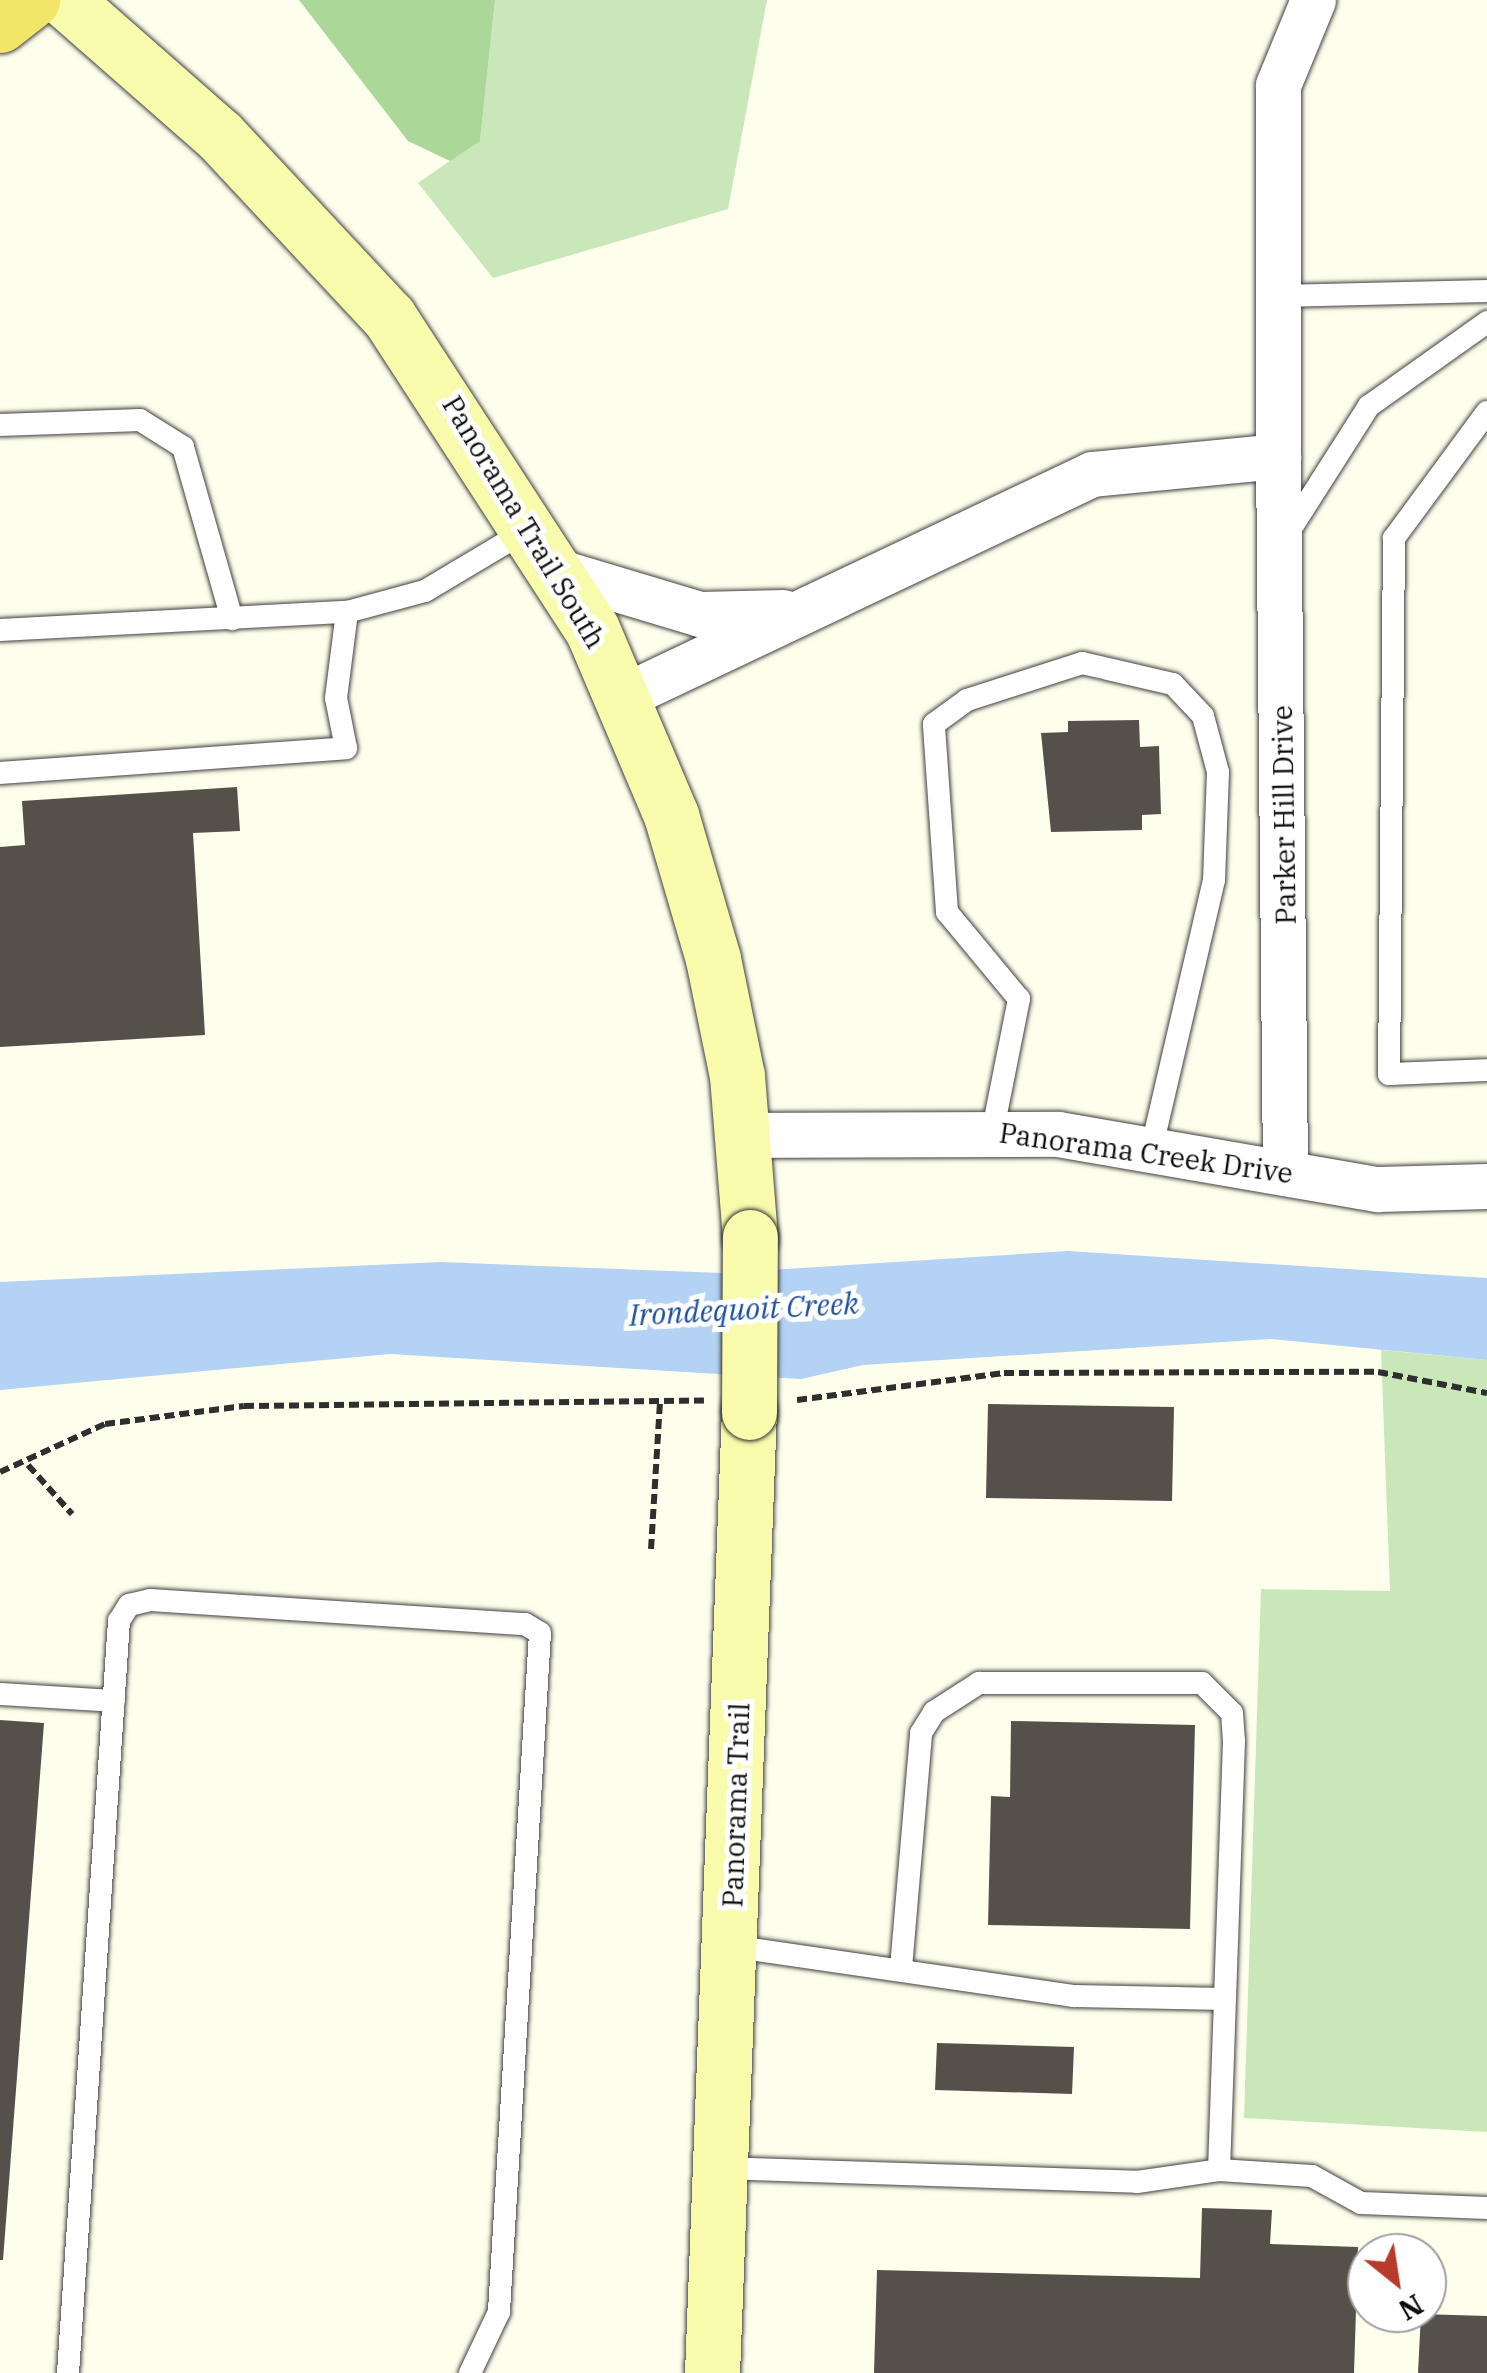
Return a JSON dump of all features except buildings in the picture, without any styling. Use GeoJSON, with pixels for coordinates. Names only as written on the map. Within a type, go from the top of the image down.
{"type":"FeatureCollection","features":[{"type":"Feature","properties":{"kind":"main road"},"geometry":{"type":"LineString","coordinates":[[0,26],[32,0]]}},
{"type":"Feature","properties":{"kind":"main road","name":"Panorama Trail South"},"geometry":{"type":"LineString","coordinates":[[65,0],[220,136],[389,317],[560,572],[624,696],[700,910],[744,1135],[750,1237]]}},
{"type":"Feature","properties":{"kind":"main road","name":"Panorama Trail"},"geometry":{"type":"LineString","coordinates":[[712,2373],[749,1412],[750,1237]]}},
{"type":"Feature","properties":{"kind":"street","name":"Parker Hill Drive"},"geometry":{"type":"LineString","coordinates":[[1285,1173],[1278,85],[1313,0]]}},
{"type":"Feature","properties":{"kind":"street"},"geometry":{"type":"LineString","coordinates":[[624,696],[1092,474],[1278,456]]}},
{"type":"Feature","properties":{"kind":"street"},"geometry":{"type":"LineString","coordinates":[[560,572],[700,614],[805,610]]}},
{"type":"Feature","properties":{"kind":"street","name":"Panorama Creek Drive"},"geometry":{"type":"LineString","coordinates":[[744,1135],[993,1129],[1151,1150],[1378,1189],[1487,1186]]}},
{"type":"Feature","properties":{"kind":"lane"},"geometry":{"type":"LineString","coordinates":[[1280,296],[1487,291]]}},
{"type":"Feature","properties":{"kind":"lane"},"geometry":{"type":"LineString","coordinates":[[1280,550],[1368,406],[1487,322]]}},
{"type":"Feature","properties":{"kind":"lane"},"geometry":{"type":"LineString","coordinates":[[1487,412],[1394,538],[1389,1074],[1487,1070]]}},
{"type":"Feature","properties":{"kind":"lane"},"geometry":{"type":"LineString","coordinates":[[0,425],[140,420],[184,447],[232,619]]}},
{"type":"Feature","properties":{"kind":"lane"},"geometry":{"type":"LineString","coordinates":[[0,630],[348,612],[425,591],[532,527]]}},
{"type":"Feature","properties":{"kind":"lane"},"geometry":{"type":"LineString","coordinates":[[0,772],[346,748],[336,698],[348,612]]}},
{"type":"Feature","properties":{"kind":"lane"},"geometry":{"type":"LineString","coordinates":[[993,1129],[1019,998],[943,901],[934,724],[967,700],[1082,663],[1173,684],[1212,734],[1218,772],[1214,880],[1151,1150]]}},
{"type":"Feature","properties":{"kind":"lane"},"geometry":{"type":"LineString","coordinates":[[68,2373],[119,1621],[128,1605],[150,1600],[525,1624],[540,1633],[499,2312],[470,2373]]}},
{"type":"Feature","properties":{"kind":"lane"},"geometry":{"type":"LineString","coordinates":[[902,1968],[921,1733],[934,1712],[979,1682],[1202,1682],[1232,1713],[1219,2170]]}},
{"type":"Feature","properties":{"kind":"lane"},"geometry":{"type":"LineString","coordinates":[[0,1694],[114,1701]]}},
{"type":"Feature","properties":{"kind":"lane"},"geometry":{"type":"LineString","coordinates":[[730,1946],[1074,1996],[1225,1999]]}},
{"type":"Feature","properties":{"kind":"lane"},"geometry":{"type":"LineString","coordinates":[[720,2168],[1137,2182],[1219,2170],[1312,2176],[1361,2203],[1487,2208]]}},
{"type":"Feature","properties":{"kind":"path"},"geometry":{"type":"LineString","coordinates":[[651,1549],[660,1401]]}},
{"type":"Feature","properties":{"kind":"path"},"geometry":{"type":"LineString","coordinates":[[28,1466],[72,1514]]}},
{"type":"Feature","properties":{"kind":"green space"},"geometry":{"type":"Polygon","coordinates":[[[299,0],[495,0],[480,141],[450,161],[408,141],[299,0]]]}},
{"type":"Feature","properties":{"kind":"green space"},"geometry":{"type":"Polygon","coordinates":[[[495,0],[767,0],[728,209],[493,278],[418,183],[480,140],[495,0]]]}},
{"type":"Feature","properties":{"kind":"green space"},"geometry":{"type":"Polygon","coordinates":[[[1381,1350],[1487,1360],[1487,2132],[1244,2118],[1261,1589],[1390,1591],[1381,1350]]]}},
{"type":"Feature","properties":{"kind":"water","name":"Irondequoit Creek"},"geometry":{"type":"Polygon","coordinates":[[[1068,1251],[1487,1278],[1487,1360],[1271,1339],[863,1365],[801,1379],[390,1354],[0,1390],[0,1282],[440,1262],[721,1273],[1068,1251]]]}}]}
